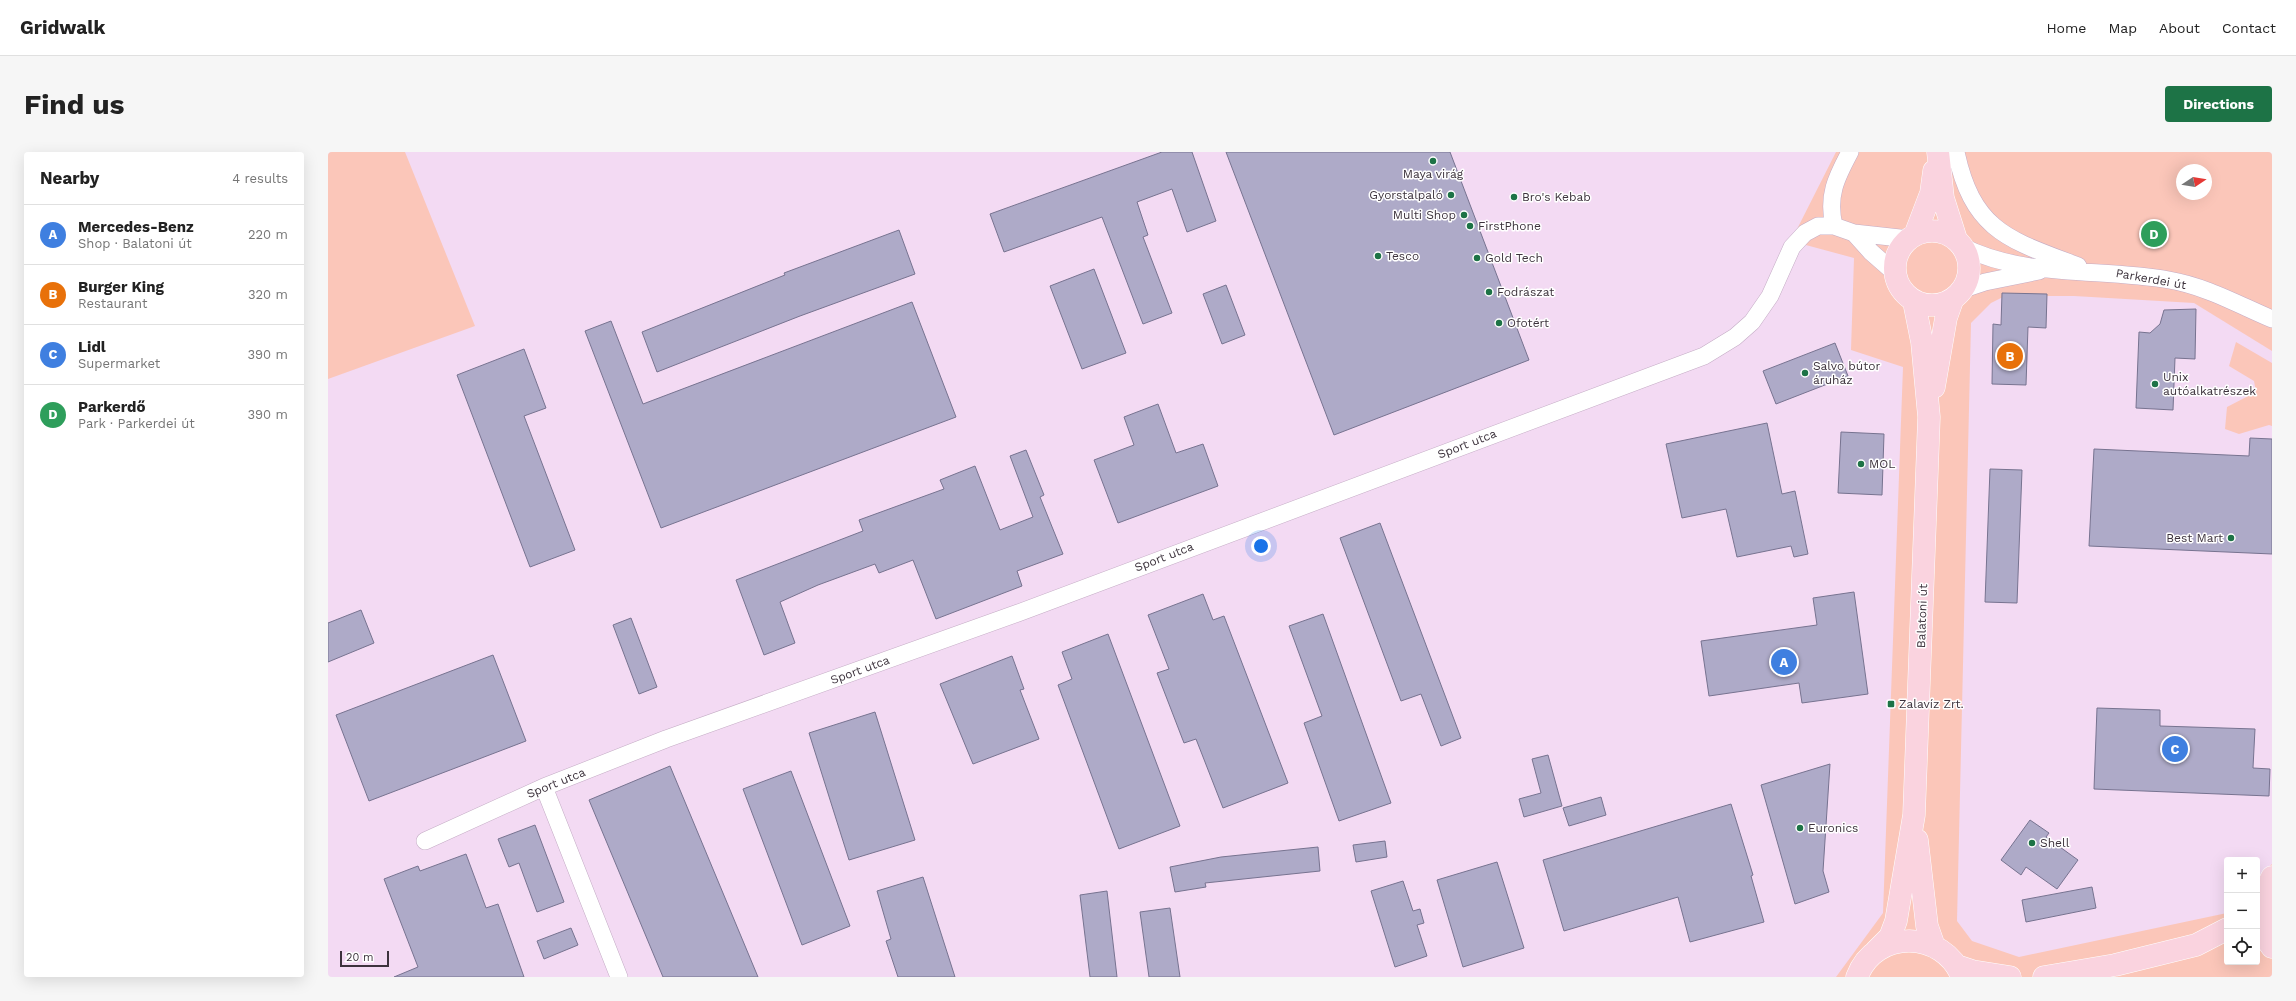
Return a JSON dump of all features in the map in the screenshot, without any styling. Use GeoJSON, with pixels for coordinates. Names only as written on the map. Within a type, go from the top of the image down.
{"type":"FeatureCollection","features":[{"type":"Feature","properties":{"kind":"main road","name":"Balatoni út"},"geometry":{"type":"LineString","coordinates":[[1856,975],[1890,937],[1896,921],[1914,815],[1928,417],[1922,342],[1914,302],[1897,282],[1895,273],[1899,252],[1912,237],[1931,193],[1937,152]]}},
{"type":"Feature","properties":{"kind":"main road","name":"Balatoni út"},"geometry":{"type":"LineString","coordinates":[[1928,417],[1946,318],[1968,279],[1970,268],[1968,257],[1959,243],[1944,198],[1937,152]]}},
{"type":"Feature","properties":{"kind":"main road"},"geometry":{"type":"LineString","coordinates":[[1912,237],[1935,231],[1946,233],[1959,243]]}},
{"type":"Feature","properties":{"kind":"main road"},"geometry":{"type":"LineString","coordinates":[[1914,302],[1936,306],[1958,295]]}},
{"type":"Feature","properties":{"kind":"main road","name":"Balatoni út"},"geometry":{"type":"LineString","coordinates":[[1914,815],[1927,926],[1934,946]]}},
{"type":"Feature","properties":{"kind":"main road"},"geometry":{"type":"LineString","coordinates":[[2260,906],[2263,895],[2272,877]]}},
{"type":"Feature","properties":{"kind":"main road"},"geometry":{"type":"LineString","coordinates":[[2260,920],[2264,933],[2272,947]]}},
{"type":"Feature","properties":{"kind":"main road"},"geometry":{"type":"LineString","coordinates":[[2044,977],[2115,965],[2196,945],[2224,931]]}},
{"type":"Feature","properties":{"kind":"main road"},"geometry":{"type":"LineString","coordinates":[[1876,951],[1885,946],[1904,940],[1920,941],[1934,946],[1947,954],[1960,972],[1972,971],[2010,977]]}},
{"type":"Feature","properties":{"kind":"main road"},"geometry":{"type":"LineString","coordinates":[[2196,945],[2224,946]]}},
{"type":"Feature","properties":{"kind":"main road"},"geometry":{"type":"LineString","coordinates":[[2260,949],[2272,952]]}},
{"type":"Feature","properties":{"kind":"street"},"geometry":{"type":"LineString","coordinates":[[1834,226],[1831,214],[1831,194],[1850,152]]}},
{"type":"Feature","properties":{"kind":"street"},"geometry":{"type":"LineString","coordinates":[[1956,152],[1960,170],[1972,199],[1995,228],[2010,239],[2092,271]]}},
{"type":"Feature","properties":{"kind":"street","name":"Sport utca"},"geometry":{"type":"LineString","coordinates":[[424,842],[544,787],[666,740],[1011,616],[1704,356],[1735,337],[1752,322],[1770,296],[1792,247],[1805,233],[1818,226],[1834,226],[1854,233],[1912,237]]}},
{"type":"Feature","properties":{"kind":"street"},"geometry":{"type":"LineString","coordinates":[[1854,233],[1871,252],[1895,273]]}},
{"type":"Feature","properties":{"kind":"street","name":"Parkerdei út"},"geometry":{"type":"LineString","coordinates":[[1959,243],[1984,257],[2047,270],[2092,271],[2171,280],[2199,288],[2272,319]]}},
{"type":"Feature","properties":{"kind":"street","name":"Parkerdei út"},"geometry":{"type":"LineString","coordinates":[[1958,295],[1985,282],[2047,270]]}},
{"type":"Feature","properties":{"kind":"street"},"geometry":{"type":"LineString","coordinates":[[544,787],[619,977]]}},
{"type":"Feature","properties":{"kind":"shaded area"},"geometry":{"type":"Polygon","coordinates":[[[328,152],[405,152],[475,326],[328,379],[328,152]]]}},
{"type":"Feature","properties":{"kind":"shaded area"},"geometry":{"type":"Polygon","coordinates":[[[1836,152],[2272,152],[2272,351],[2194,303],[2074,296],[2005,296],[1991,303],[1971,323],[1957,921],[1972,941],[2019,957],[2224,914],[2224,965],[2260,965],[2260,875],[2272,864],[2272,977],[1836,977],[1883,913],[1903,367],[1851,350],[1854,258],[1791,241],[1836,152]]]}},
{"type":"Feature","properties":{"kind":"shaded area"},"geometry":{"type":"Polygon","coordinates":[[[2236,342],[2272,363],[2272,426],[2269,425],[2239,434],[2225,429],[2227,407],[2256,392],[2254,381],[2229,366],[2236,342]]]}},
{"type":"Feature","properties":{"kind":"building"},"geometry":{"type":"Polygon","coordinates":[[[1162,152],[1192,152],[1216,221],[1187,232],[1172,189],[1137,202],[1148,235],[1143,237],[1172,313],[1143,324],[1102,217],[1004,252],[990,214],[1162,152]]]}},
{"type":"Feature","properties":{"kind":"building","name":"Tesco"},"geometry":{"type":"Polygon","coordinates":[[[1226,152],[1450,152],[1529,360],[1334,435],[1226,152]]]}},
{"type":"Feature","properties":{"kind":"building"},"geometry":{"type":"Polygon","coordinates":[[[899,230],[915,274],[800,316],[657,372],[642,332],[785,275],[784,273],[899,230]]]}},
{"type":"Feature","properties":{"kind":"building"},"geometry":{"type":"Polygon","coordinates":[[[1094,269],[1126,353],[1082,369],[1050,286],[1094,269]]]}},
{"type":"Feature","properties":{"kind":"building"},"geometry":{"type":"Polygon","coordinates":[[[1226,285],[1245,335],[1222,344],[1203,294],[1226,285]]]}},
{"type":"Feature","properties":{"kind":"building"},"geometry":{"type":"Polygon","coordinates":[[[2002,293],[2047,294],[2046,328],[2028,327],[2026,385],[1992,384],[1993,324],[2001,325],[2002,293]]]}},
{"type":"Feature","properties":{"kind":"building"},"geometry":{"type":"Polygon","coordinates":[[[912,302],[956,417],[661,528],[585,331],[611,321],[643,404],[912,302]]]}},
{"type":"Feature","properties":{"kind":"building","name":"Unix autóalkatrészek"},"geometry":{"type":"Polygon","coordinates":[[[2196,309],[2195,359],[2175,358],[2173,410],[2136,408],[2139,332],[2150,333],[2160,324],[2164,310],[2196,309]]]}},
{"type":"Feature","properties":{"kind":"building","name":"Salvo bútor áruház"},"geometry":{"type":"Polygon","coordinates":[[[1835,343],[1848,376],[1776,404],[1763,371],[1835,343]]]}},
{"type":"Feature","properties":{"kind":"building"},"geometry":{"type":"Polygon","coordinates":[[[524,349],[546,408],[524,416],[575,550],[530,567],[457,375],[524,349]]]}},
{"type":"Feature","properties":{"kind":"building"},"geometry":{"type":"Polygon","coordinates":[[[1158,404],[1176,453],[1203,444],[1218,486],[1118,523],[1094,460],[1134,445],[1124,417],[1158,404]]]}},
{"type":"Feature","properties":{"kind":"building"},"geometry":{"type":"Polygon","coordinates":[[[1767,423],[1782,494],[1795,491],[1808,554],[1794,557],[1791,546],[1737,557],[1726,509],[1682,518],[1666,444],[1767,423]]]}},
{"type":"Feature","properties":{"kind":"building","name":"MOL"},"geometry":{"type":"Polygon","coordinates":[[[1841,432],[1884,434],[1882,495],[1838,493],[1841,432]]]}},
{"type":"Feature","properties":{"kind":"building"},"geometry":{"type":"Polygon","coordinates":[[[2250,438],[2272,439],[2272,554],[2089,546],[2094,449],[2249,456],[2250,438]]]}},
{"type":"Feature","properties":{"kind":"building"},"geometry":{"type":"Polygon","coordinates":[[[1026,450],[1044,495],[1040,497],[1063,554],[1017,571],[1022,586],[936,619],[913,560],[879,573],[875,564],[818,585],[780,602],[795,643],[764,655],[736,580],[863,531],[859,520],[944,489],[940,480],[975,466],[1000,530],[1033,517],[1010,456],[1026,450]]]}},
{"type":"Feature","properties":{"kind":"building"},"geometry":{"type":"Polygon","coordinates":[[[1990,469],[2022,470],[2017,603],[1985,602],[1990,469]]]}},
{"type":"Feature","properties":{"kind":"building"},"geometry":{"type":"Polygon","coordinates":[[[1380,523],[1461,738],[1441,746],[1421,694],[1401,701],[1340,538],[1380,523]]]}},
{"type":"Feature","properties":{"kind":"building"},"geometry":{"type":"Polygon","coordinates":[[[1854,592],[1868,694],[1802,703],[1799,683],[1709,696],[1701,641],[1817,625],[1813,598],[1854,592]]]}},
{"type":"Feature","properties":{"kind":"building"},"geometry":{"type":"Polygon","coordinates":[[[1203,594],[1213,620],[1224,616],[1288,783],[1223,808],[1196,739],[1184,743],[1157,673],[1169,669],[1148,615],[1203,594]]]}},
{"type":"Feature","properties":{"kind":"building"},"geometry":{"type":"Polygon","coordinates":[[[361,610],[374,643],[328,662],[328,623],[361,610]]]}},
{"type":"Feature","properties":{"kind":"building"},"geometry":{"type":"Polygon","coordinates":[[[1323,614],[1391,803],[1339,821],[1304,723],[1322,716],[1289,626],[1323,614]]]}},
{"type":"Feature","properties":{"kind":"building"},"geometry":{"type":"Polygon","coordinates":[[[631,618],[657,687],[639,694],[613,625],[631,618]]]}},
{"type":"Feature","properties":{"kind":"building"},"geometry":{"type":"Polygon","coordinates":[[[1108,634],[1180,826],[1119,849],[1058,685],[1072,679],[1062,652],[1108,634]]]}},
{"type":"Feature","properties":{"kind":"building"},"geometry":{"type":"Polygon","coordinates":[[[493,655],[526,741],[369,801],[336,715],[493,655]]]}},
{"type":"Feature","properties":{"kind":"building"},"geometry":{"type":"Polygon","coordinates":[[[1012,656],[1024,689],[1020,690],[1039,739],[973,764],[940,684],[1012,656]]]}},
{"type":"Feature","properties":{"kind":"building"},"geometry":{"type":"Polygon","coordinates":[[[2097,708],[2160,710],[2160,726],[2255,729],[2253,768],[2270,769],[2269,796],[2094,789],[2097,708]]]}},
{"type":"Feature","properties":{"kind":"building"},"geometry":{"type":"Polygon","coordinates":[[[875,712],[915,840],[849,860],[809,733],[875,712]]]}},
{"type":"Feature","properties":{"kind":"building"},"geometry":{"type":"Polygon","coordinates":[[[1548,755],[1562,806],[1524,817],[1519,799],[1541,793],[1532,759],[1548,755]]]}},
{"type":"Feature","properties":{"kind":"building","name":"Euronics"},"geometry":{"type":"Polygon","coordinates":[[[1830,764],[1823,871],[1829,892],[1795,904],[1761,785],[1830,764]]]}},
{"type":"Feature","properties":{"kind":"building"},"geometry":{"type":"Polygon","coordinates":[[[670,766],[758,977],[663,977],[589,800],[670,766]]]}},
{"type":"Feature","properties":{"kind":"building"},"geometry":{"type":"Polygon","coordinates":[[[791,771],[850,926],[802,945],[743,789],[791,771]]]}},
{"type":"Feature","properties":{"kind":"building"},"geometry":{"type":"Polygon","coordinates":[[[1601,797],[1606,815],[1569,826],[1563,808],[1601,797]]]}},
{"type":"Feature","properties":{"kind":"building"},"geometry":{"type":"Polygon","coordinates":[[[1731,804],[1753,875],[1751,876],[1764,922],[1690,942],[1678,897],[1564,931],[1543,860],[1731,804]]]}},
{"type":"Feature","properties":{"kind":"building"},"geometry":{"type":"Polygon","coordinates":[[[2030,820],[2049,833],[2046,837],[2078,860],[2057,889],[2026,867],[2021,875],[2001,860],[2030,820]]]}},
{"type":"Feature","properties":{"kind":"building"},"geometry":{"type":"Polygon","coordinates":[[[535,825],[564,902],[537,912],[519,863],[509,867],[498,839],[535,825]]]}},
{"type":"Feature","properties":{"kind":"building"},"geometry":{"type":"Polygon","coordinates":[[[1385,841],[1387,857],[1356,862],[1353,845],[1385,841]]]}},
{"type":"Feature","properties":{"kind":"building"},"geometry":{"type":"Polygon","coordinates":[[[1318,847],[1320,871],[1205,883],[1206,887],[1175,892],[1170,867],[1221,857],[1318,847]]]}},
{"type":"Feature","properties":{"kind":"building"},"geometry":{"type":"Polygon","coordinates":[[[466,854],[486,908],[498,904],[524,977],[394,977],[418,967],[384,879],[418,866],[420,871],[466,854]]]}},
{"type":"Feature","properties":{"kind":"building"},"geometry":{"type":"Polygon","coordinates":[[[1497,862],[1524,948],[1463,967],[1437,880],[1497,862]]]}},
{"type":"Feature","properties":{"kind":"building"},"geometry":{"type":"Polygon","coordinates":[[[923,877],[955,977],[898,977],[886,941],[891,939],[877,891],[923,877]]]}},
{"type":"Feature","properties":{"kind":"building"},"geometry":{"type":"Polygon","coordinates":[[[1403,881],[1413,911],[1420,909],[1424,923],[1417,925],[1427,956],[1395,967],[1371,891],[1403,881]]]}},
{"type":"Feature","properties":{"kind":"building"},"geometry":{"type":"Polygon","coordinates":[[[2092,887],[2096,908],[2026,922],[2022,900],[2092,887]]]}},
{"type":"Feature","properties":{"kind":"building"},"geometry":{"type":"Polygon","coordinates":[[[1107,891],[1117,977],[1090,977],[1080,895],[1107,891]]]}},
{"type":"Feature","properties":{"kind":"building"},"geometry":{"type":"Polygon","coordinates":[[[1170,908],[1180,977],[1149,977],[1140,912],[1170,908]]]}},
{"type":"Feature","properties":{"kind":"building"},"geometry":{"type":"Polygon","coordinates":[[[571,928],[578,945],[544,959],[537,941],[571,928]]]}},
{"type":"Feature","properties":{"kind":"place","name":"Maya virág"},"geometry":{"type":"Point","coordinates":[1433,161]}},
{"type":"Feature","properties":{"kind":"place","name":"Gyorstalpaló"},"geometry":{"type":"Point","coordinates":[1451,195]}},
{"type":"Feature","properties":{"kind":"place","name":"Bro's Kebab"},"geometry":{"type":"Point","coordinates":[1514,197]}},
{"type":"Feature","properties":{"kind":"place","name":"Multi Shop"},"geometry":{"type":"Point","coordinates":[1464,215]}},
{"type":"Feature","properties":{"kind":"place","name":"FirstPhone"},"geometry":{"type":"Point","coordinates":[1470,226]}},
{"type":"Feature","properties":{"kind":"place","name":"Parkerdő"},"geometry":{"type":"Point","coordinates":[2154,234]}},
{"type":"Feature","properties":{"kind":"place","name":"Tesco"},"geometry":{"type":"Point","coordinates":[1378,256]}},
{"type":"Feature","properties":{"kind":"place","name":"Gold Tech"},"geometry":{"type":"Point","coordinates":[1477,258]}},
{"type":"Feature","properties":{"kind":"place","name":"Fodrászat"},"geometry":{"type":"Point","coordinates":[1489,292]}},
{"type":"Feature","properties":{"kind":"place","name":"Ofotért"},"geometry":{"type":"Point","coordinates":[1499,323]}},
{"type":"Feature","properties":{"kind":"place","name":"Burger King"},"geometry":{"type":"Point","coordinates":[2010,356]}},
{"type":"Feature","properties":{"kind":"place","name":"Salvo bútor áruház"},"geometry":{"type":"Point","coordinates":[1805,373]}},
{"type":"Feature","properties":{"kind":"place","name":"Unix autóalkatrészek"},"geometry":{"type":"Point","coordinates":[2155,384]}},
{"type":"Feature","properties":{"kind":"place","name":"MOL"},"geometry":{"type":"Point","coordinates":[1861,464]}},
{"type":"Feature","properties":{"kind":"place","name":"Best Mart"},"geometry":{"type":"Point","coordinates":[2231,538]}},
{"type":"Feature","properties":{"kind":"place","name":"Mercedes-Benz"},"geometry":{"type":"Point","coordinates":[1784,662]}},
{"type":"Feature","properties":{"kind":"place","name":"Zalavíz Zrt."},"geometry":{"type":"Point","coordinates":[1891,704]}},
{"type":"Feature","properties":{"kind":"place","name":"Lidl"},"geometry":{"type":"Point","coordinates":[2175,749]}},
{"type":"Feature","properties":{"kind":"place","name":"Euronics"},"geometry":{"type":"Point","coordinates":[1800,828]}},
{"type":"Feature","properties":{"kind":"place","name":"Shell"},"geometry":{"type":"Point","coordinates":[2032,843]}}]}
